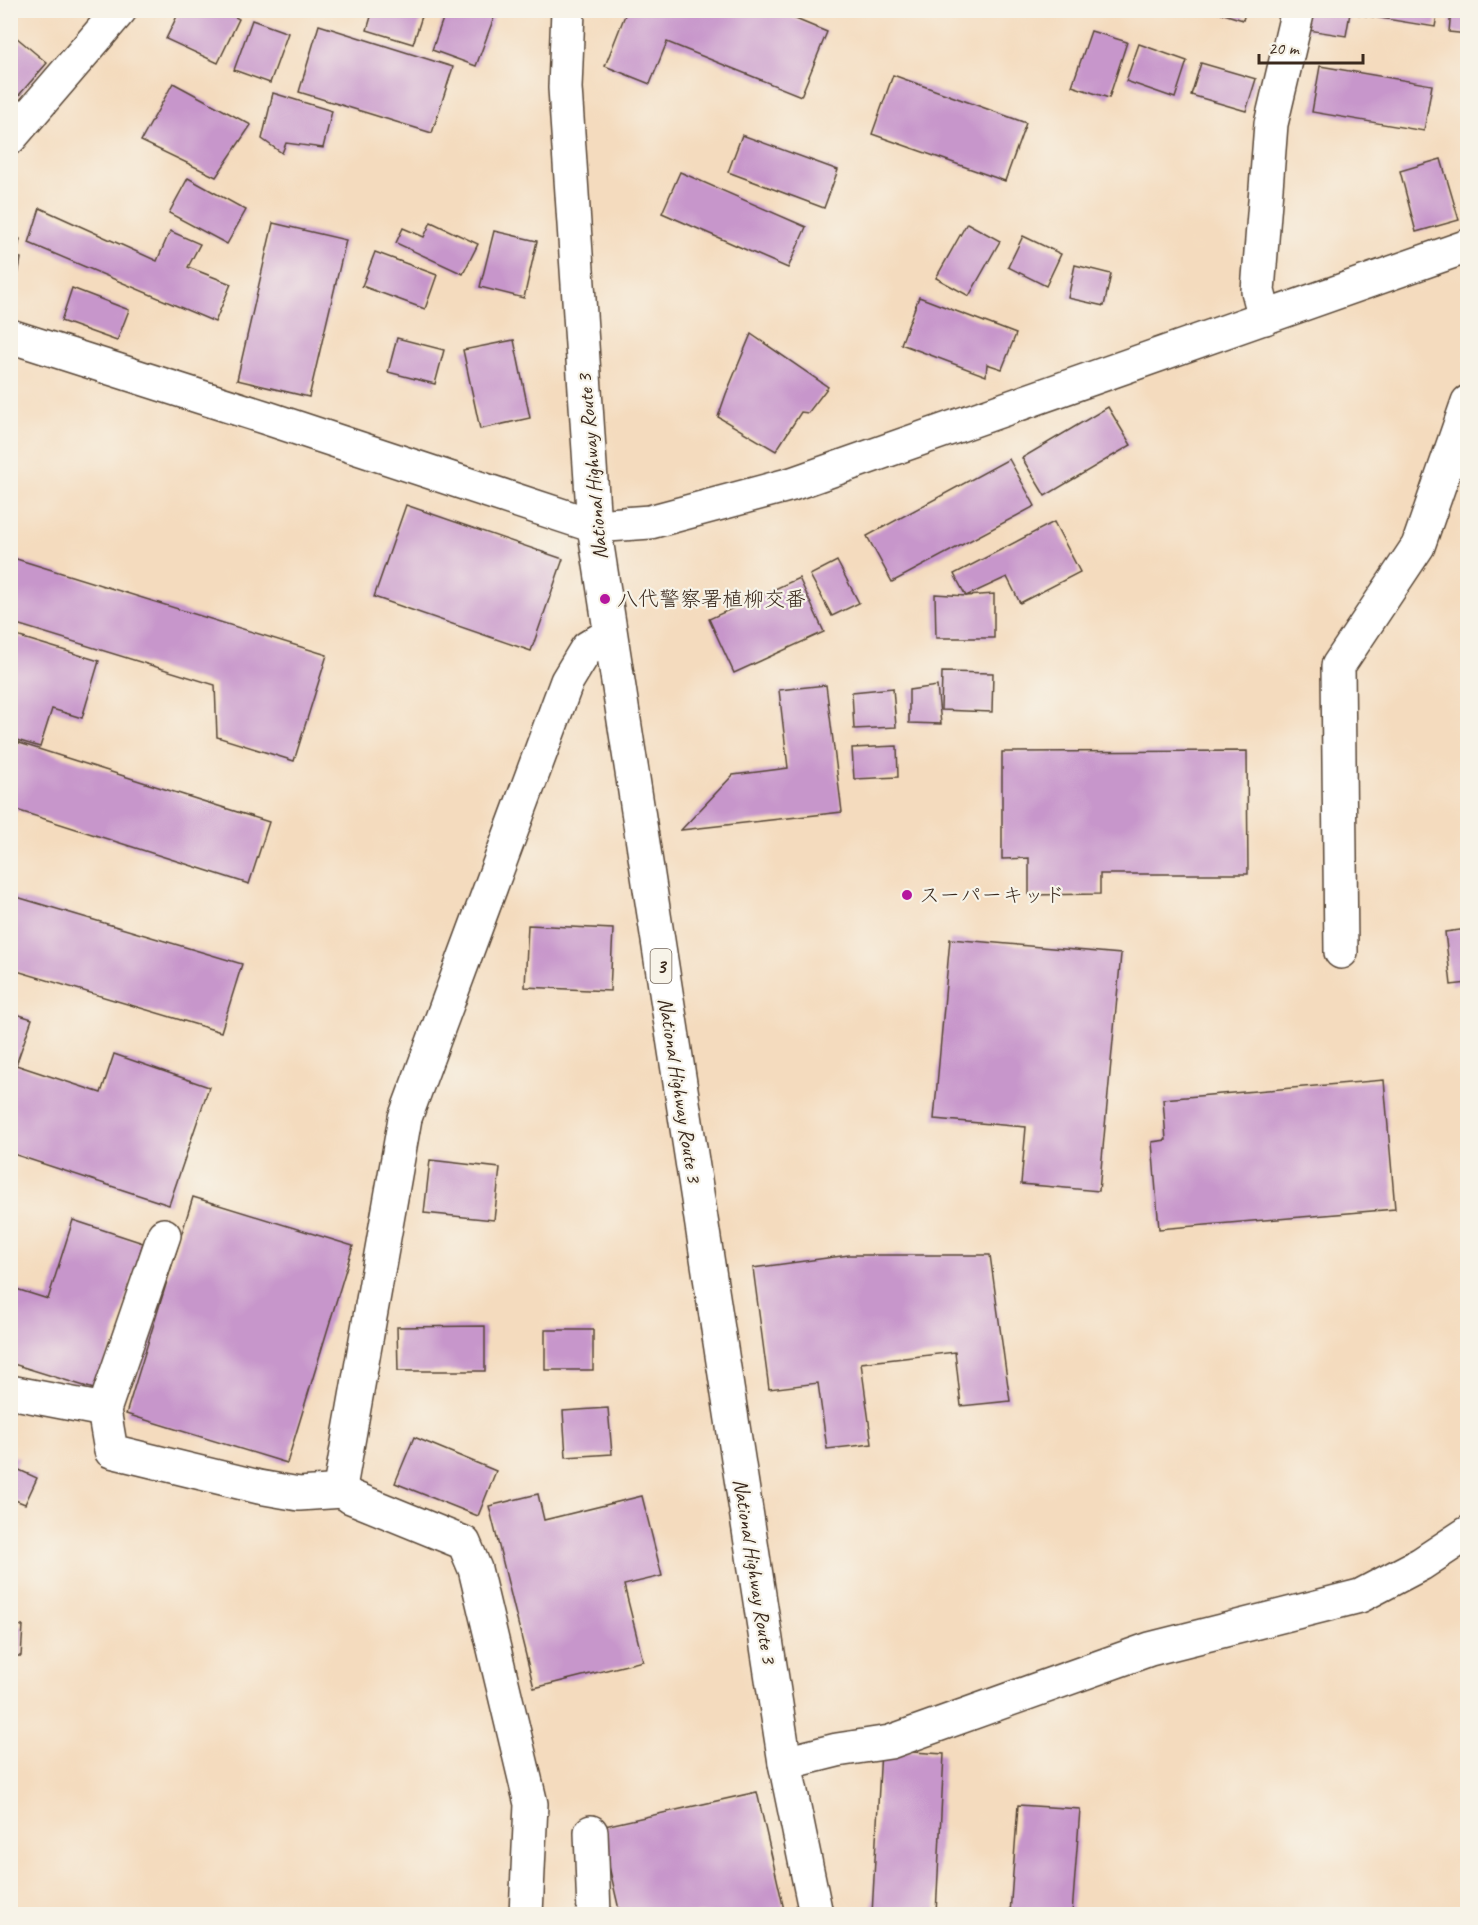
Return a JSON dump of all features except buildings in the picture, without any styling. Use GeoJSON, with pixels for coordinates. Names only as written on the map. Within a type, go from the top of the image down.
{"type":"FeatureCollection","features":[{"type":"Feature","properties":{"kind":"main road"},"geometry":{"type":"LineString","coordinates":[[10,138],[120,10]]}},
{"type":"Feature","properties":{"kind":"main road","name":"National Highway Route 3"},"geometry":{"type":"LineString","coordinates":[[568,10],[565,87],[594,526],[785,1763],[816,1914]]}},
{"type":"Feature","properties":{"kind":"main road"},"geometry":{"type":"LineString","coordinates":[[1265,318],[1258,291],[1271,124],[1298,10]]}},
{"type":"Feature","properties":{"kind":"main road"},"geometry":{"type":"LineString","coordinates":[[10,336],[594,526],[650,522],[792,484],[1467,246]]}},
{"type":"Feature","properties":{"kind":"main road"},"geometry":{"type":"LineString","coordinates":[[1341,952],[1338,666],[1418,546],[1467,402]]}},
{"type":"Feature","properties":{"kind":"main road"},"geometry":{"type":"LineString","coordinates":[[526,1914],[531,1804],[475,1569],[464,1543],[351,1497],[344,1491],[340,1482],[405,1118],[567,681],[587,648],[610,634]]}},
{"type":"Feature","properties":{"kind":"main road"},"geometry":{"type":"LineString","coordinates":[[164,1235],[104,1410],[111,1451],[259,1487],[299,1494],[344,1491]]}},
{"type":"Feature","properties":{"kind":"main road"},"geometry":{"type":"LineString","coordinates":[[10,1392],[104,1410]]}},
{"type":"Feature","properties":{"kind":"main road"},"geometry":{"type":"LineString","coordinates":[[785,1763],[837,1750],[890,1742],[1150,1649],[1360,1596],[1421,1564],[1467,1533]]}},
{"type":"Feature","properties":{"kind":"main road"},"geometry":{"type":"LineString","coordinates":[[591,1832],[594,1914]]}},
{"type":"Feature","properties":{"kind":"place","name":"八代警察署植柳交番"},"geometry":{"type":"Point","coordinates":[605,599]}},
{"type":"Feature","properties":{"kind":"place","name":"スーパーキッド"},"geometry":{"type":"Point","coordinates":[907,895]}}]}
